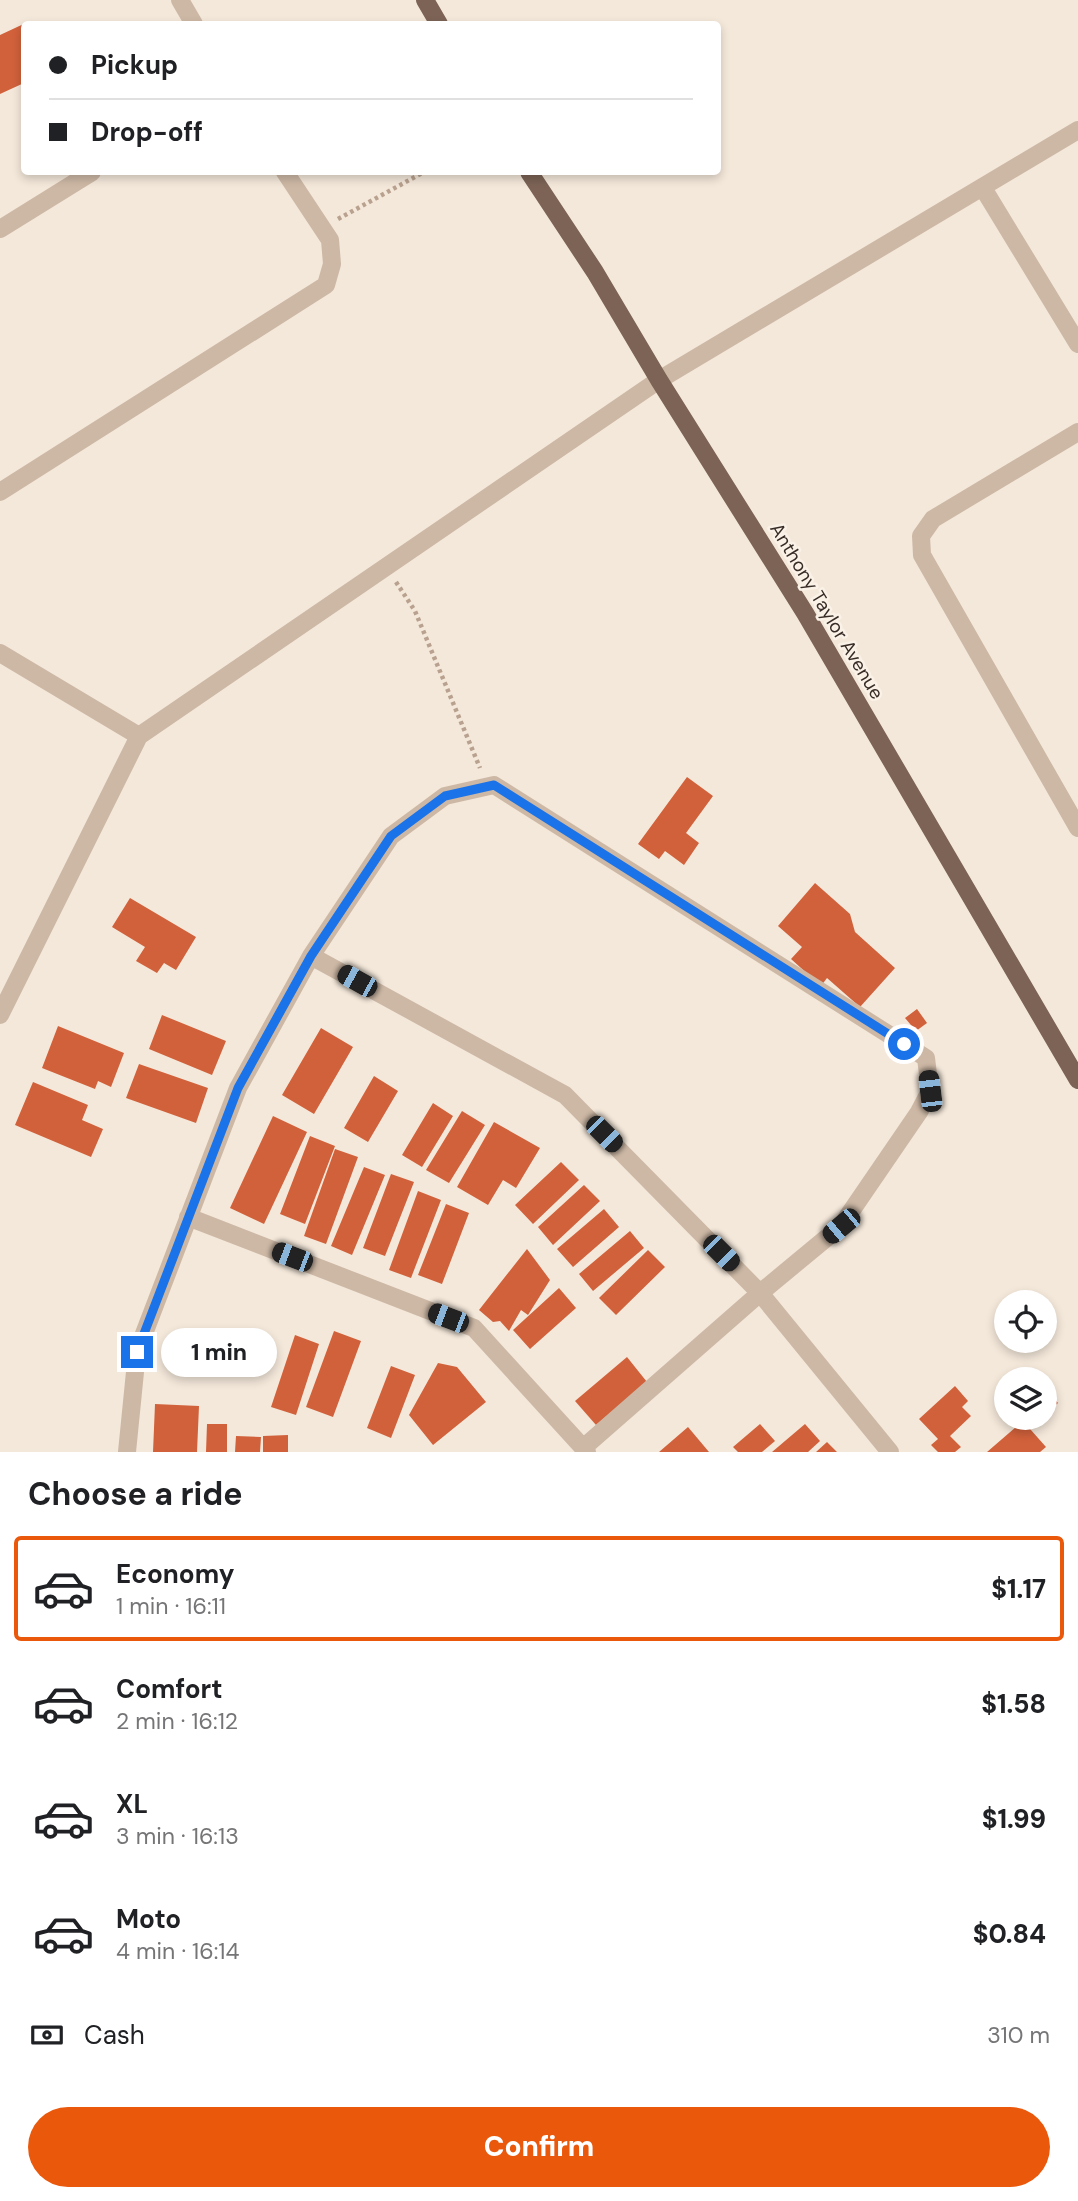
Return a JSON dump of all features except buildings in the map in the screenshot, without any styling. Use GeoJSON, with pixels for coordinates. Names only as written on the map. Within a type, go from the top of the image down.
{"type":"FeatureCollection","features":[{"type":"Feature","properties":{"kind":"main road"},"geometry":{"type":"LineString","coordinates":[[425,0],[437,21]]}},
{"type":"Feature","properties":{"kind":"main road","name":"Anthony Taylor Avenue"},"geometry":{"type":"LineString","coordinates":[[531,175],[595,272],[659,380],[805,613],[1078,1080]]}},
{"type":"Feature","properties":{"kind":"street"},"geometry":{"type":"LineString","coordinates":[[180,0],[192,21]]}},
{"type":"Feature","properties":{"kind":"street"},"geometry":{"type":"LineString","coordinates":[[0,1015],[139,736],[659,380],[1078,130]]}},
{"type":"Feature","properties":{"kind":"street"},"geometry":{"type":"LineString","coordinates":[[0,229],[87,175]]}},
{"type":"Feature","properties":{"kind":"street"},"geometry":{"type":"LineString","coordinates":[[0,492],[326,285],[332,264],[330,240],[287,175]]}},
{"type":"Feature","properties":{"kind":"street"},"geometry":{"type":"LineString","coordinates":[[983,188],[1078,344]]}},
{"type":"Feature","properties":{"kind":"street"},"geometry":{"type":"LineString","coordinates":[[1078,432],[933,519],[921,536],[922,555],[1078,828]]}},
{"type":"Feature","properties":{"kind":"street"},"geometry":{"type":"LineString","coordinates":[[0,653],[139,736]]}},
{"type":"Feature","properties":{"kind":"street"},"geometry":{"type":"LineString","coordinates":[[127,1452],[137,1352],[188,1217],[238,1088],[311,956],[391,836],[445,796],[494,785],[926,1058],[930,1091],[925,1102],[841,1226],[760,1293],[585,1450],[474,1328],[188,1217]]}},
{"type":"Feature","properties":{"kind":"street"},"geometry":{"type":"LineString","coordinates":[[311,956],[565,1095],[760,1293],[890,1452]]}},
{"type":"Feature","properties":{"kind":"path"},"geometry":{"type":"LineString","coordinates":[[322,228],[419,175]]}},
{"type":"Feature","properties":{"kind":"path"},"geometry":{"type":"LineString","coordinates":[[386,567],[415,611],[479,766],[494,785]]}},
{"type":"Feature","properties":{"kind":"route"},"geometry":{"type":"LineString","coordinates":[[137,1352],[238,1088],[311,956],[391,836],[445,796],[494,785],[904,1044]]}}]}
